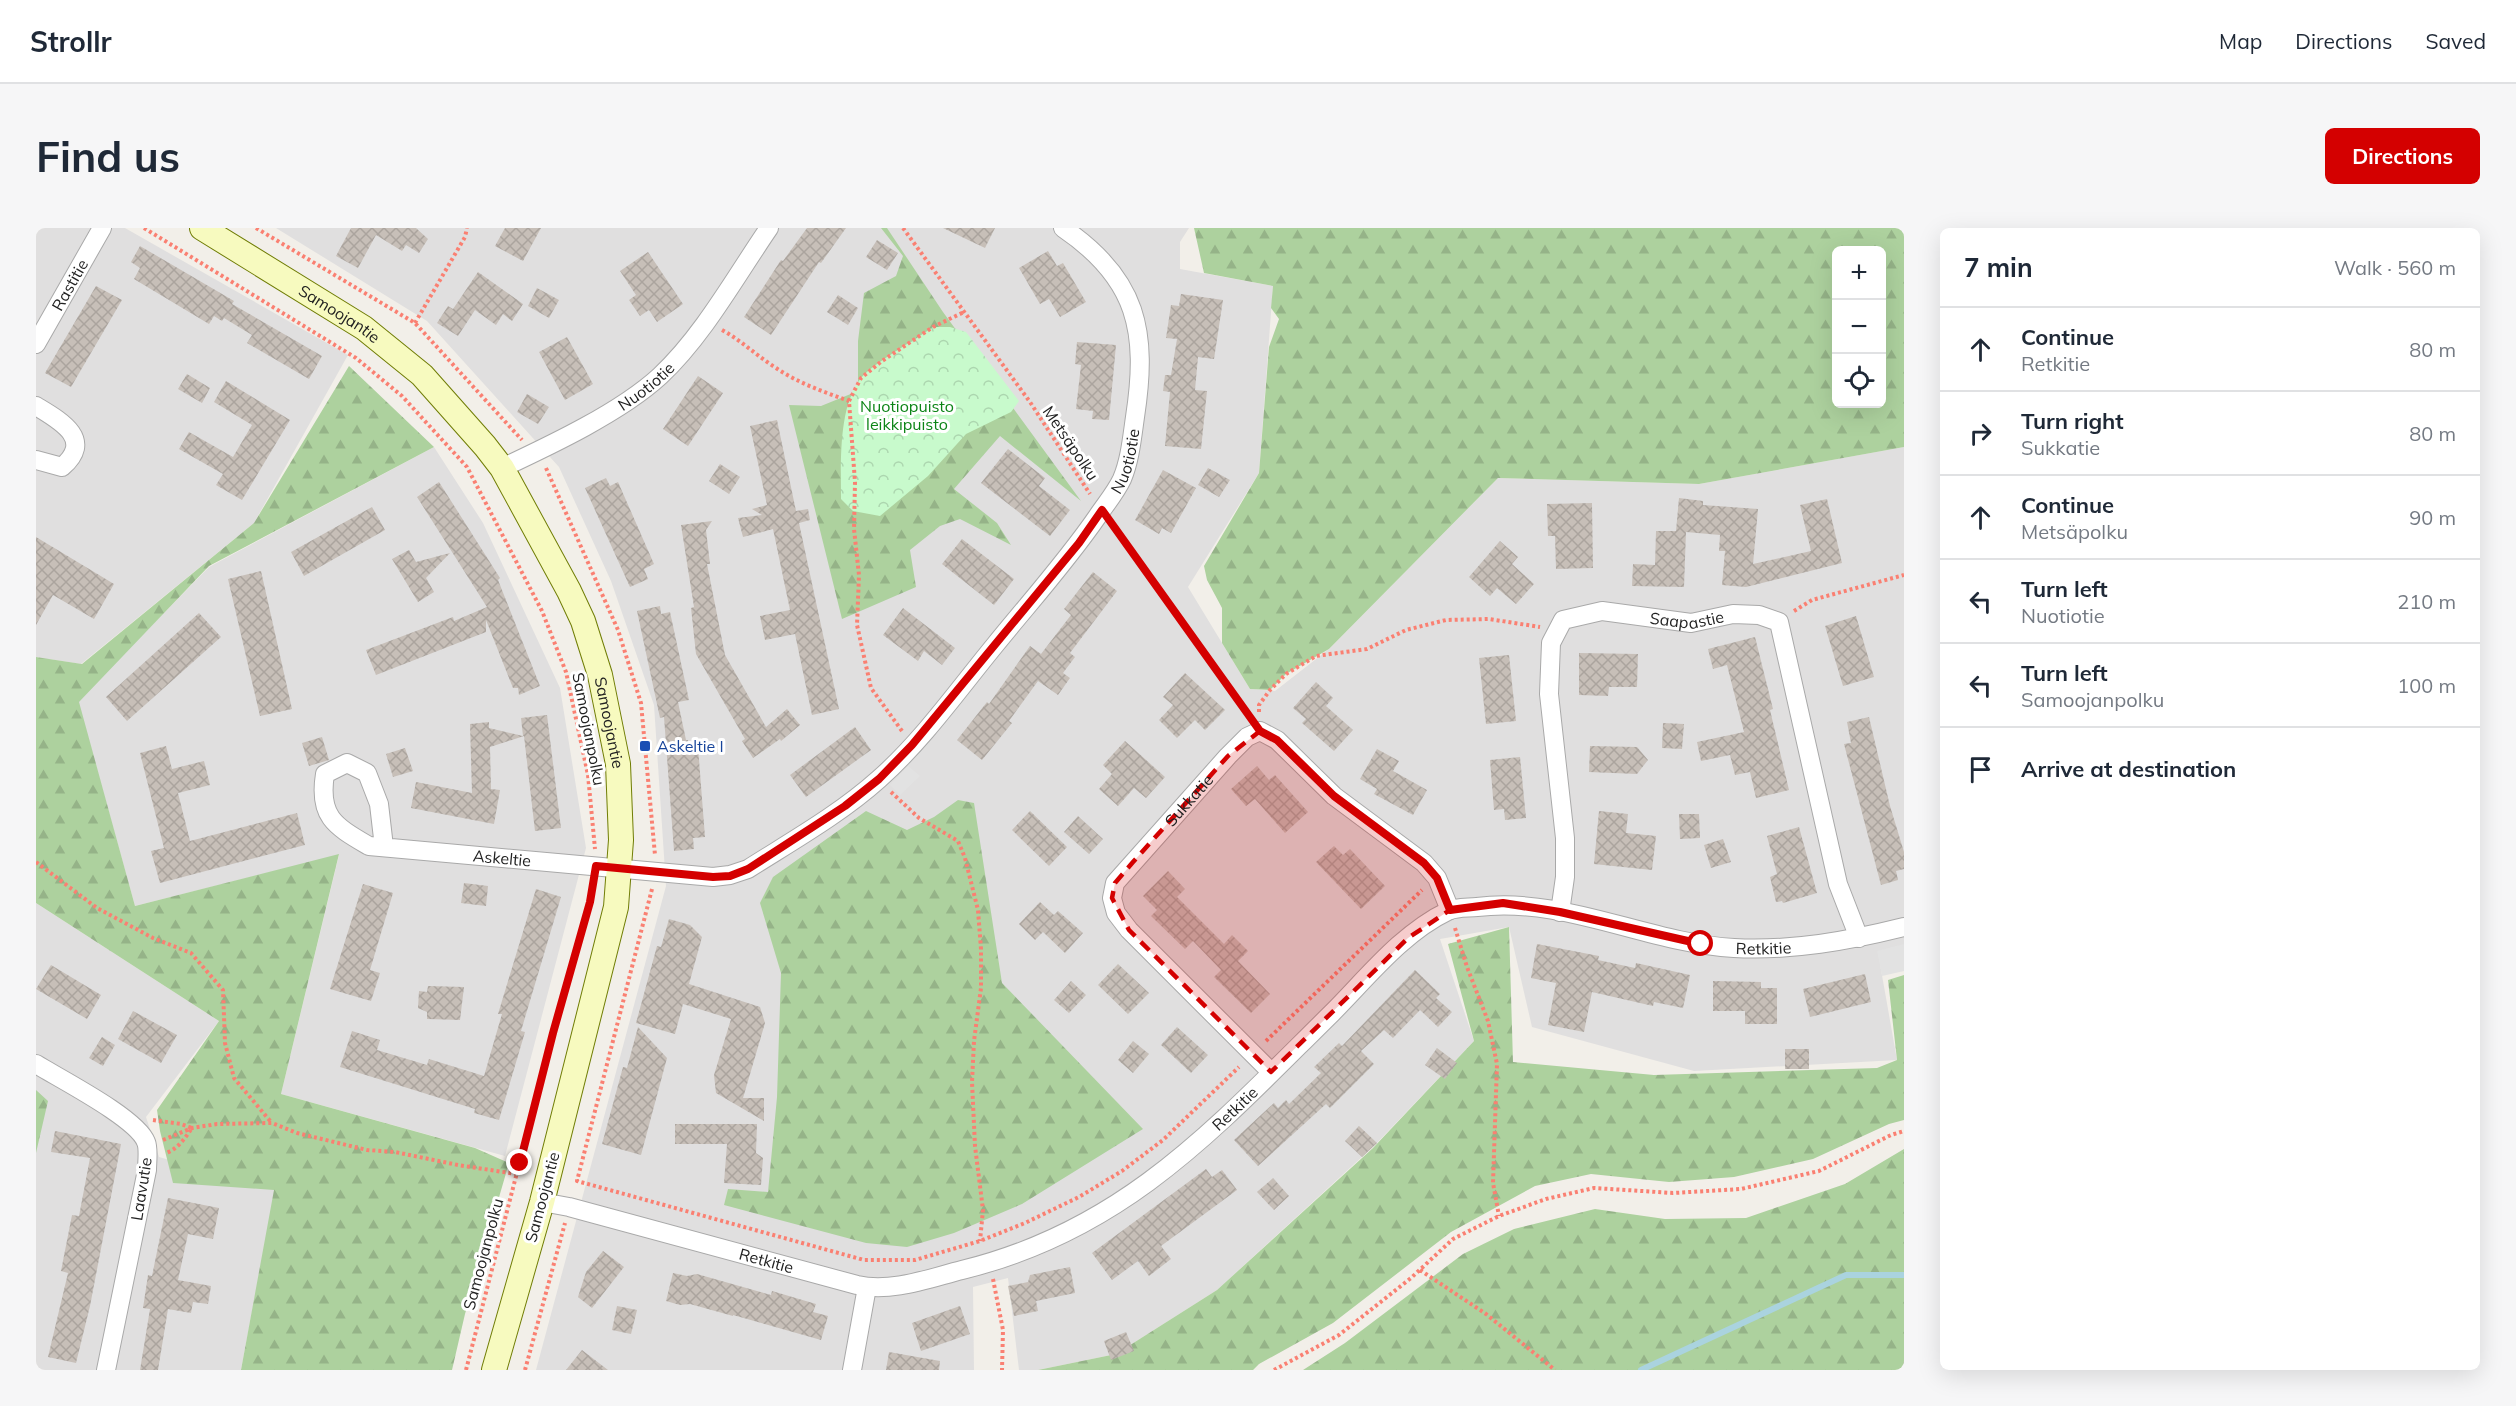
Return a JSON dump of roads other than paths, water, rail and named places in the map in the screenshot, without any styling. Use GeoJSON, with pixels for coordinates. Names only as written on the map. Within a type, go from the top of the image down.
{"type":"FeatureCollection","features":[{"type":"Feature","properties":{"kind":"street","name":"Rastitie"},"geometry":{"type":"LineString","coordinates":[[36,344],[102,228]]}},
{"type":"Feature","properties":{"kind":"street","name":"Samoojantie"},"geometry":{"type":"LineString","coordinates":[[202,228],[364,328],[422,375],[502,468],[569,591],[583,621],[600,675],[618,765],[620,869],[616,907],[542,1202],[494,1370]]}},
{"type":"Feature","properties":{"kind":"street","name":"Nuotiotie"},"geometry":{"type":"LineString","coordinates":[[502,468],[534,453],[627,400],[659,376],[682,352],[769,228]]}},
{"type":"Feature","properties":{"kind":"street","name":"Nuotiotie"},"geometry":{"type":"LineString","coordinates":[[620,869],[713,877],[730,876],[748,869],[845,806],[879,779],[912,745],[1079,543],[1102,510],[1121,480],[1130,454],[1139,394],[1141,346],[1134,310],[1116,278],[1099,256],[1063,228]]}},
{"type":"Feature","properties":{"kind":"street"},"geometry":{"type":"LineString","coordinates":[[36,406],[64,422],[72,433],[75,447],[69,461],[62,467],[36,460]]}},
{"type":"Feature","properties":{"kind":"street","name":"Saapastie"},"geometry":{"type":"LineString","coordinates":[[1560,912],[1565,877],[1565,838],[1549,694],[1551,643],[1563,620],[1602,611],[1691,623],[1733,614],[1759,615],[1779,622],[1838,884],[1859,938]]}},
{"type":"Feature","properties":{"kind":"street","name":"Sukkatie"},"geometry":{"type":"LineString","coordinates":[[1271,1072],[1129,930],[1116,913],[1112,898],[1115,883],[1247,737],[1260,731],[1277,740],[1334,796],[1416,856],[1437,878],[1450,910]]}},
{"type":"Feature","properties":{"kind":"street","name":"Askeltie"},"geometry":{"type":"LineString","coordinates":[[384,847],[379,804],[368,773],[347,763],[325,774],[321,797],[337,827],[369,846],[620,869]]}},
{"type":"Feature","properties":{"kind":"street","name":"Retkitie"},"geometry":{"type":"LineString","coordinates":[[542,1202],[580,1210],[867,1287],[901,1284],[990,1263],[1068,1232],[1114,1207],[1165,1171],[1208,1135],[1408,938],[1450,910],[1503,903],[1560,912],[1638,931],[1732,948],[1778,949],[1859,938],[1904,927]]}},
{"type":"Feature","properties":{"kind":"street","name":"Laavutie"},"geometry":{"type":"LineString","coordinates":[[36,1065],[118,1115],[137,1129],[147,1143],[147,1170],[106,1370]]}},
{"type":"Feature","properties":{"kind":"street"},"geometry":{"type":"LineString","coordinates":[[852,1370],[867,1287]]}},
{"type":"Feature","properties":{"kind":"waterway"},"geometry":{"type":"LineString","coordinates":[[1641,1370],[1846,1275],[1904,1275]]}},
{"type":"Feature","properties":{"kind":"place","name":"Askeltie I"},"geometry":{"type":"Point","coordinates":[645,746]}},
{"type":"Feature","properties":{"kind":"park label","name":"Nuotiopuisto leikkipuisto"},"geometry":{"type":"Point","coordinates":[907,415]}}]}
